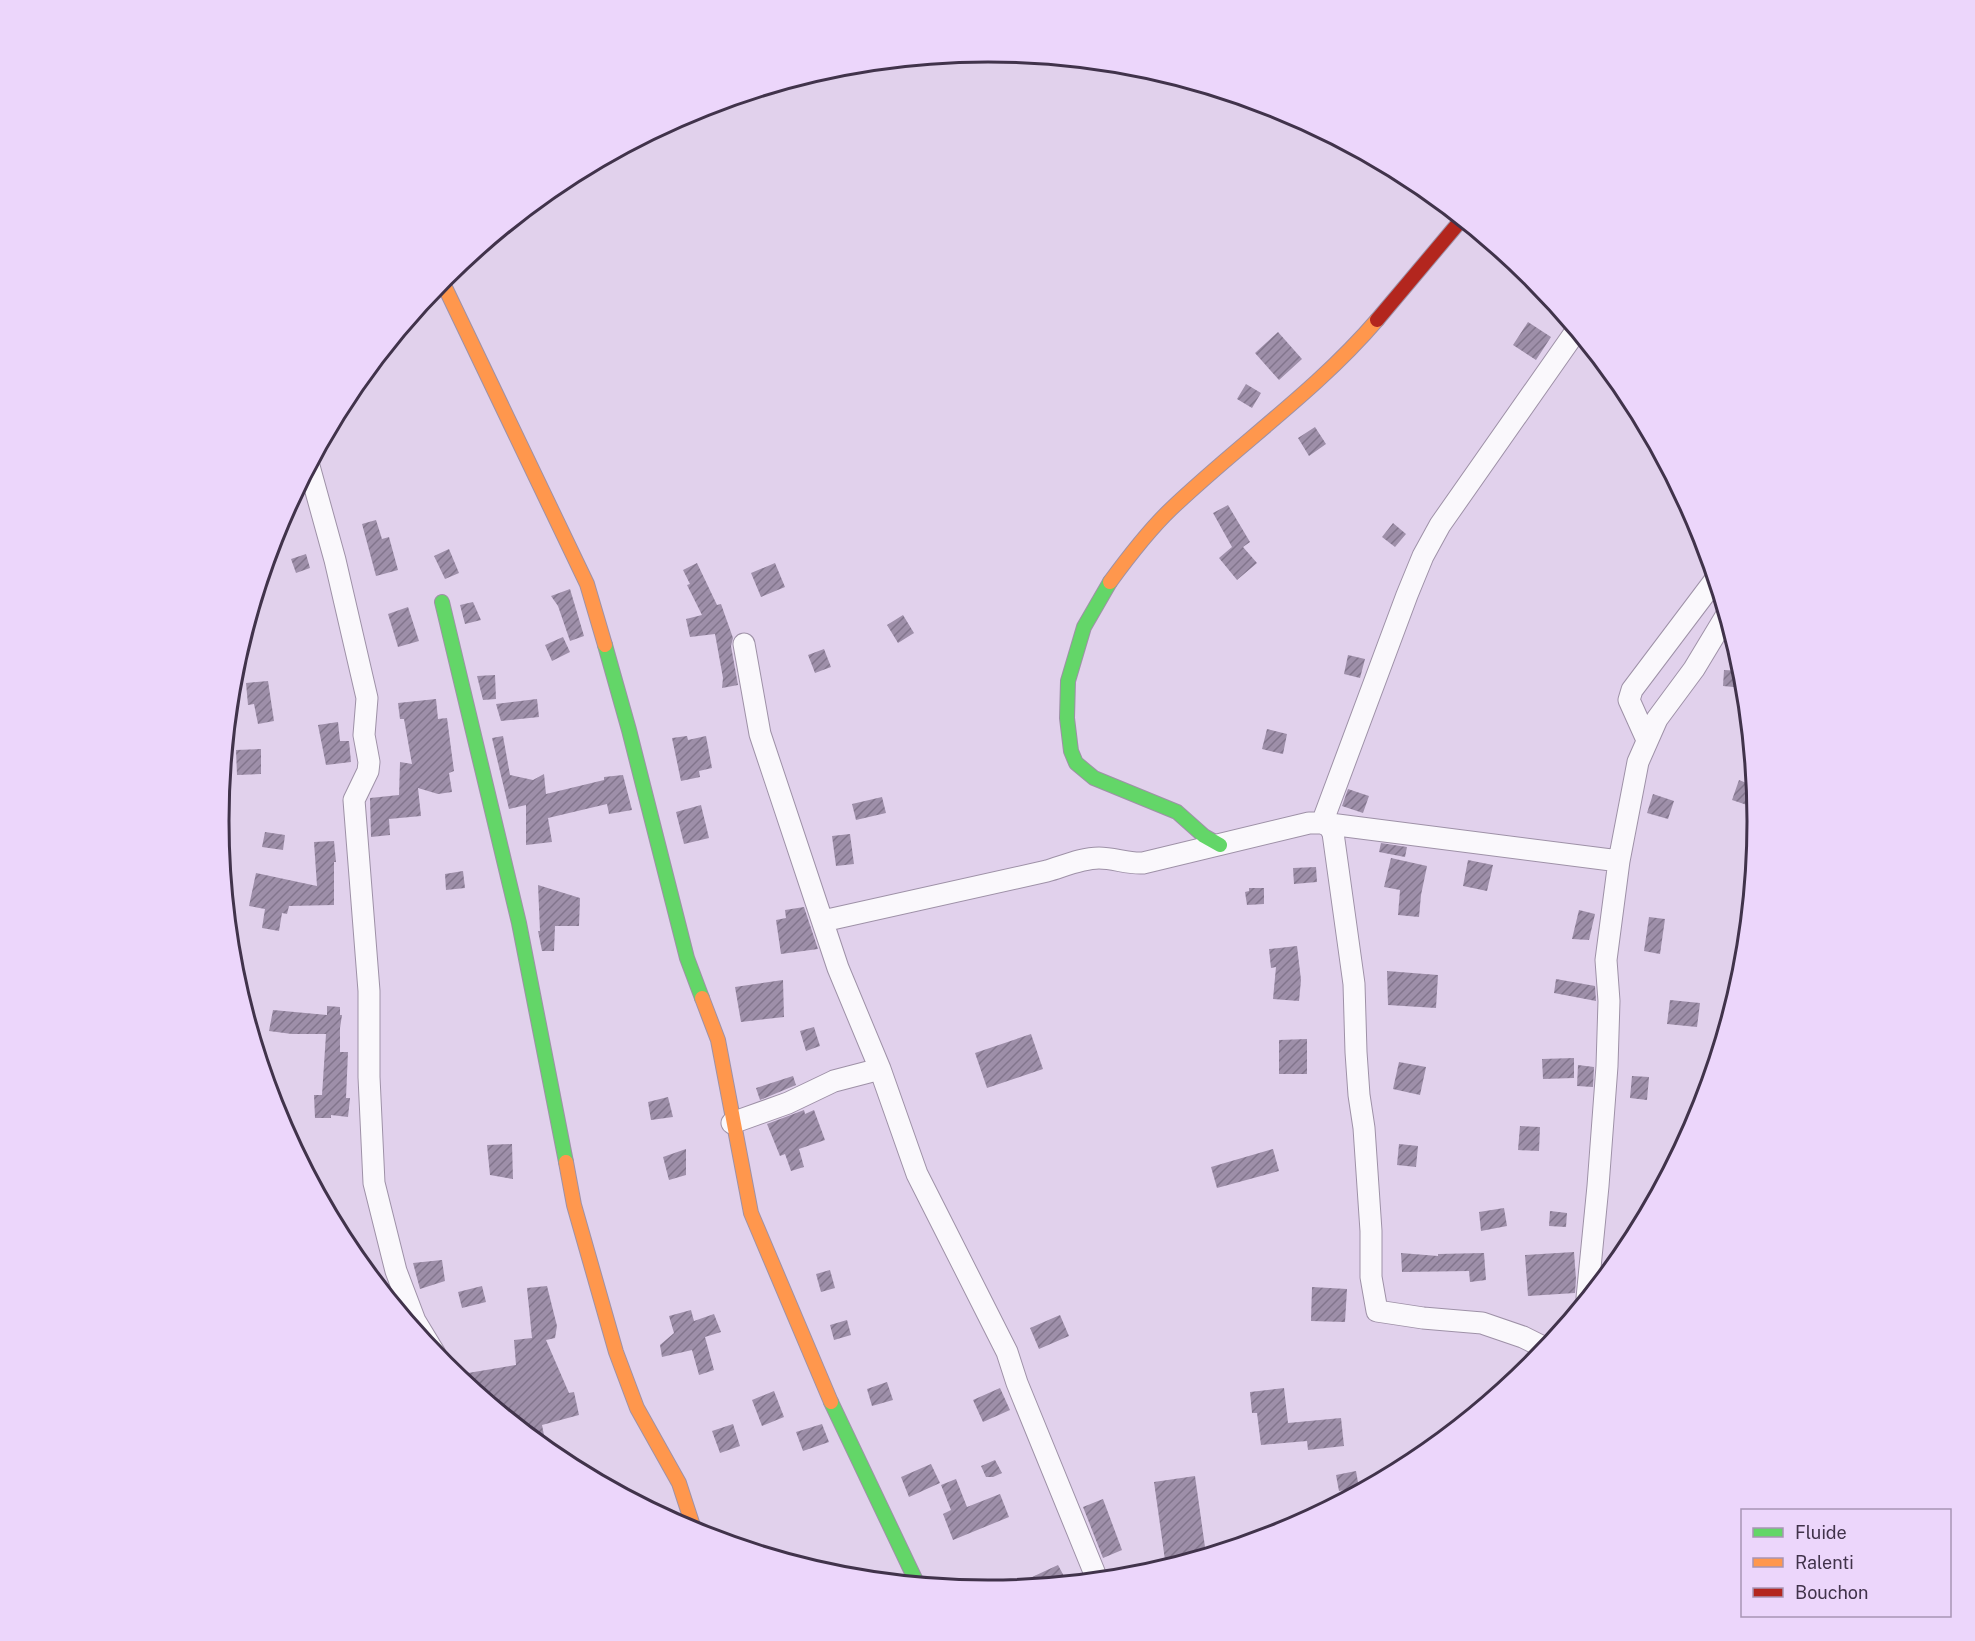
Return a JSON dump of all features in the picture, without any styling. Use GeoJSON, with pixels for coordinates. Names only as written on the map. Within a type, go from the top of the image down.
{"type":"FeatureCollection","features":[{"type":"Feature","properties":{"kind":"street"},"geometry":{"type":"LineString","coordinates":[[1220,845],[1206,837],[1179,813],[1102,781],[1077,765],[1071,746],[1067,711],[1068,675],[1081,635],[1093,609],[1117,572],[1149,532],[1208,474],[1318,381],[1368,331],[1457,224]]}},
{"type":"Feature","properties":{"kind":"street"},"geometry":{"type":"LineString","coordinates":[[446,289],[587,584],[629,730],[687,958],[718,1040],[750,1213],[832,1404],[914,1576]]}},
{"type":"Feature","properties":{"kind":"street"},"geometry":{"type":"LineString","coordinates":[[1322,823],[1423,556],[1440,525],[1572,337]]}},
{"type":"Feature","properties":{"kind":"street"},"geometry":{"type":"LineString","coordinates":[[312,476],[335,560],[367,698],[364,735],[369,762],[368,771],[354,800],[369,992],[369,1077],[375,1183],[396,1270],[413,1317]]}},
{"type":"Feature","properties":{"kind":"street"},"geometry":{"type":"LineString","coordinates":[[1647,740],[1629,700],[1632,690],[1709,587]]}},
{"type":"Feature","properties":{"kind":"street"},"geometry":{"type":"LineString","coordinates":[[442,603],[519,923],[574,1205],[614,1343],[637,1408],[679,1483],[691,1519]]}},
{"type":"Feature","properties":{"kind":"street"},"geometry":{"type":"LineString","coordinates":[[1587,1286],[1599,1186],[1607,1066],[1609,1001],[1606,960],[1619,861],[1638,762],[1657,720],[1694,669],[1721,624]]}},
{"type":"Feature","properties":{"kind":"street"},"geometry":{"type":"LineString","coordinates":[[744,644],[760,734],[838,968],[880,1069],[917,1174],[1007,1352],[1017,1383],[1094,1572]]}},
{"type":"Feature","properties":{"kind":"street"},"geometry":{"type":"LineString","coordinates":[[823,921],[1054,869],[1083,860],[1099,858],[1129,864],[1143,863],[1309,823],[1619,861]]}},
{"type":"Feature","properties":{"kind":"street"},"geometry":{"type":"LineString","coordinates":[[1322,823],[1329,826],[1333,833],[1354,984],[1356,1052],[1359,1095],[1365,1128],[1371,1231],[1371,1277],[1377,1311],[1482,1323],[1537,1344]]}},
{"type":"Feature","properties":{"kind":"street"},"geometry":{"type":"LineString","coordinates":[[732,1124],[788,1103],[834,1081],[880,1069]]}},
{"type":"Feature","properties":{"kind":"building"},"geometry":{"type":"Polygon","coordinates":[[[1528,322],[1551,337],[1536,360],[1513,345],[1528,322]]]}},
{"type":"Feature","properties":{"kind":"building"},"geometry":{"type":"Polygon","coordinates":[[[1278,332],[1302,359],[1279,380],[1255,353],[1278,332]]]}},
{"type":"Feature","properties":{"kind":"building"},"geometry":{"type":"Polygon","coordinates":[[[1246,384],[1261,393],[1252,408],[1237,399],[1246,384]]]}},
{"type":"Feature","properties":{"kind":"building"},"geometry":{"type":"Polygon","coordinates":[[[1315,427],[1326,444],[1309,456],[1298,438],[1315,427]]]}},
{"type":"Feature","properties":{"kind":"building"},"geometry":{"type":"Polygon","coordinates":[[[1228,505],[1250,542],[1243,547],[1257,563],[1237,580],[1219,558],[1232,547],[1213,513],[1228,505]]]}},
{"type":"Feature","properties":{"kind":"building"},"geometry":{"type":"Polygon","coordinates":[[[376,520],[382,539],[389,537],[398,570],[376,576],[362,524],[376,520]]]}},
{"type":"Feature","properties":{"kind":"building"},"geometry":{"type":"Polygon","coordinates":[[[1393,523],[1406,534],[1395,547],[1382,537],[1393,523]]]}},
{"type":"Feature","properties":{"kind":"building"},"geometry":{"type":"Polygon","coordinates":[[[449,549],[459,573],[445,579],[434,556],[449,549]]]}},
{"type":"Feature","properties":{"kind":"building"},"geometry":{"type":"Polygon","coordinates":[[[306,554],[310,568],[296,573],[291,559],[306,554]]]}},
{"type":"Feature","properties":{"kind":"building"},"geometry":{"type":"Polygon","coordinates":[[[697,563],[717,605],[721,604],[733,638],[731,646],[738,685],[722,688],[723,678],[715,634],[690,637],[686,619],[702,615],[687,585],[690,584],[683,570],[697,563]]]}},
{"type":"Feature","properties":{"kind":"building"},"geometry":{"type":"Polygon","coordinates":[[[775,563],[785,587],[761,597],[751,573],[775,563]]]}},
{"type":"Feature","properties":{"kind":"building"},"geometry":{"type":"Polygon","coordinates":[[[570,589],[584,636],[570,641],[558,606],[551,596],[570,589]]]}},
{"type":"Feature","properties":{"kind":"building"},"geometry":{"type":"Polygon","coordinates":[[[473,602],[481,620],[465,624],[460,605],[473,602]]]}},
{"type":"Feature","properties":{"kind":"building"},"geometry":{"type":"Polygon","coordinates":[[[408,607],[419,641],[398,647],[388,614],[408,607]]]}},
{"type":"Feature","properties":{"kind":"building"},"geometry":{"type":"Polygon","coordinates":[[[903,615],[914,633],[898,643],[887,625],[903,615]]]}},
{"type":"Feature","properties":{"kind":"building"},"geometry":{"type":"Polygon","coordinates":[[[563,637],[570,652],[552,661],[545,645],[563,637]]]}},
{"type":"Feature","properties":{"kind":"building"},"geometry":{"type":"Polygon","coordinates":[[[824,649],[831,667],[815,673],[808,655],[824,649]]]}},
{"type":"Feature","properties":{"kind":"building"},"geometry":{"type":"Polygon","coordinates":[[[1348,655],[1365,659],[1360,678],[1344,674],[1348,655]]]}},
{"type":"Feature","properties":{"kind":"building"},"geometry":{"type":"Polygon","coordinates":[[[1724,670],[1732,670],[1734,687],[1723,686],[1724,670]]]}},
{"type":"Feature","properties":{"kind":"building"},"geometry":{"type":"Polygon","coordinates":[[[495,675],[496,699],[483,700],[477,676],[495,675]]]}},
{"type":"Feature","properties":{"kind":"building"},"geometry":{"type":"Polygon","coordinates":[[[268,681],[274,721],[258,724],[254,704],[248,705],[246,683],[268,681]]]}},
{"type":"Feature","properties":{"kind":"building"},"geometry":{"type":"Polygon","coordinates":[[[436,699],[438,719],[447,718],[454,771],[449,773],[452,792],[438,794],[418,788],[421,816],[389,819],[390,835],[371,837],[370,798],[399,795],[400,762],[412,764],[404,719],[400,719],[398,703],[436,699]]]}},
{"type":"Feature","properties":{"kind":"building"},"geometry":{"type":"Polygon","coordinates":[[[537,699],[539,717],[501,721],[496,704],[537,699]]]}},
{"type":"Feature","properties":{"kind":"building"},"geometry":{"type":"Polygon","coordinates":[[[338,722],[340,741],[349,741],[351,762],[326,765],[318,725],[338,722]]]}},
{"type":"Feature","properties":{"kind":"building"},"geometry":{"type":"Polygon","coordinates":[[[1267,729],[1287,734],[1283,754],[1262,749],[1267,729]]]}},
{"type":"Feature","properties":{"kind":"building"},"geometry":{"type":"Polygon","coordinates":[[[503,736],[510,775],[533,780],[544,774],[546,794],[604,780],[604,777],[623,775],[632,810],[609,814],[607,804],[548,818],[552,842],[526,845],[526,805],[509,809],[492,738],[503,736]]]}},
{"type":"Feature","properties":{"kind":"building"},"geometry":{"type":"Polygon","coordinates":[[[687,736],[688,740],[706,736],[712,768],[699,771],[700,777],[681,781],[672,738],[687,736]]]}},
{"type":"Feature","properties":{"kind":"building"},"geometry":{"type":"Polygon","coordinates":[[[261,749],[261,774],[237,775],[236,750],[261,749]]]}},
{"type":"Feature","properties":{"kind":"building"},"geometry":{"type":"Polygon","coordinates":[[[1739,780],[1745,783],[1746,805],[1732,800],[1739,780]]]}},
{"type":"Feature","properties":{"kind":"building"},"geometry":{"type":"Polygon","coordinates":[[[1348,789],[1369,796],[1363,813],[1342,806],[1348,789]]]}},
{"type":"Feature","properties":{"kind":"building"},"geometry":{"type":"Polygon","coordinates":[[[1653,794],[1674,801],[1668,819],[1647,813],[1653,794]]]}},
{"type":"Feature","properties":{"kind":"building"},"geometry":{"type":"Polygon","coordinates":[[[882,797],[886,813],[856,820],[852,804],[882,797]]]}},
{"type":"Feature","properties":{"kind":"building"},"geometry":{"type":"Polygon","coordinates":[[[701,805],[709,838],[684,844],[676,812],[701,805]]]}},
{"type":"Feature","properties":{"kind":"building"},"geometry":{"type":"Polygon","coordinates":[[[265,832],[285,835],[283,850],[262,847],[265,832]]]}},
{"type":"Feature","properties":{"kind":"building"},"geometry":{"type":"Polygon","coordinates":[[[850,834],[854,864],[836,866],[832,836],[850,834]]]}},
{"type":"Feature","properties":{"kind":"building"},"geometry":{"type":"Polygon","coordinates":[[[334,841],[336,862],[334,862],[334,905],[289,906],[287,914],[282,913],[279,931],[262,928],[265,909],[249,906],[256,873],[317,886],[314,842],[334,841]]]}},
{"type":"Feature","properties":{"kind":"building"},"geometry":{"type":"Polygon","coordinates":[[[1381,843],[1407,847],[1405,857],[1379,852],[1381,843]]]}},
{"type":"Feature","properties":{"kind":"building"},"geometry":{"type":"Polygon","coordinates":[[[1391,858],[1427,866],[1419,917],[1398,915],[1400,890],[1384,887],[1391,858]]]}},
{"type":"Feature","properties":{"kind":"building"},"geometry":{"type":"Polygon","coordinates":[[[1468,860],[1493,865],[1487,891],[1463,886],[1468,860]]]}},
{"type":"Feature","properties":{"kind":"building"},"geometry":{"type":"Polygon","coordinates":[[[1316,867],[1317,882],[1294,884],[1293,868],[1316,867]]]}},
{"type":"Feature","properties":{"kind":"building"},"geometry":{"type":"Polygon","coordinates":[[[463,871],[465,888],[446,890],[445,874],[463,871]]]}},
{"type":"Feature","properties":{"kind":"building"},"geometry":{"type":"Polygon","coordinates":[[[538,885],[580,898],[579,926],[555,926],[554,951],[542,951],[538,931],[540,931],[538,885]]]}},
{"type":"Feature","properties":{"kind":"building"},"geometry":{"type":"Polygon","coordinates":[[[1249,888],[1264,888],[1264,904],[1247,905],[1245,892],[1249,891],[1249,888]]]}},
{"type":"Feature","properties":{"kind":"building"},"geometry":{"type":"Polygon","coordinates":[[[804,907],[818,949],[781,954],[776,920],[786,918],[785,910],[804,907]]]}},
{"type":"Feature","properties":{"kind":"building"},"geometry":{"type":"Polygon","coordinates":[[[1579,910],[1595,914],[1589,940],[1572,939],[1579,910]]]}},
{"type":"Feature","properties":{"kind":"building"},"geometry":{"type":"Polygon","coordinates":[[[1649,917],[1665,919],[1660,954],[1644,951],[1649,917]]]}},
{"type":"Feature","properties":{"kind":"building"},"geometry":{"type":"Polygon","coordinates":[[[1297,946],[1301,980],[1299,1001],[1273,999],[1276,967],[1271,968],[1269,949],[1297,946]]]}},
{"type":"Feature","properties":{"kind":"building"},"geometry":{"type":"Polygon","coordinates":[[[1387,971],[1438,975],[1436,1008],[1388,1005],[1387,971]]]}},
{"type":"Feature","properties":{"kind":"building"},"geometry":{"type":"Polygon","coordinates":[[[1556,979],[1595,986],[1596,1001],[1554,993],[1556,979]]]}},
{"type":"Feature","properties":{"kind":"building"},"geometry":{"type":"Polygon","coordinates":[[[783,980],[784,1017],[741,1022],[735,987],[783,980]]]}},
{"type":"Feature","properties":{"kind":"building"},"geometry":{"type":"Polygon","coordinates":[[[1670,1000],[1700,1003],[1697,1027],[1667,1024],[1670,1000]]]}},
{"type":"Feature","properties":{"kind":"building"},"geometry":{"type":"Polygon","coordinates":[[[327,1006],[340,1007],[340,1015],[342,1015],[340,1052],[348,1052],[346,1098],[350,1098],[348,1117],[331,1115],[331,1118],[315,1118],[314,1095],[322,1095],[326,1034],[269,1031],[273,1010],[327,1015],[327,1006]]]}},
{"type":"Feature","properties":{"kind":"building"},"geometry":{"type":"Polygon","coordinates":[[[814,1027],[820,1046],[806,1051],[800,1031],[814,1027]]]}},
{"type":"Feature","properties":{"kind":"building"},"geometry":{"type":"Polygon","coordinates":[[[1031,1034],[1043,1069],[987,1088],[975,1053],[1031,1034]]]}},
{"type":"Feature","properties":{"kind":"building"},"geometry":{"type":"Polygon","coordinates":[[[1307,1039],[1307,1074],[1279,1074],[1279,1040],[1307,1039]]]}},
{"type":"Feature","properties":{"kind":"building"},"geometry":{"type":"Polygon","coordinates":[[[1574,1058],[1574,1078],[1543,1079],[1542,1059],[1574,1058]]]}},
{"type":"Feature","properties":{"kind":"building"},"geometry":{"type":"Polygon","coordinates":[[[1399,1062],[1426,1067],[1420,1095],[1393,1089],[1399,1062]]]}},
{"type":"Feature","properties":{"kind":"building"},"geometry":{"type":"Polygon","coordinates":[[[1578,1065],[1594,1067],[1593,1087],[1577,1086],[1578,1065]]]}},
{"type":"Feature","properties":{"kind":"building"},"geometry":{"type":"Polygon","coordinates":[[[793,1076],[796,1085],[760,1100],[756,1088],[793,1076]]]}},
{"type":"Feature","properties":{"kind":"building"},"geometry":{"type":"Polygon","coordinates":[[[1632,1076],[1649,1077],[1647,1100],[1630,1098],[1632,1076]]]}},
{"type":"Feature","properties":{"kind":"building"},"geometry":{"type":"Polygon","coordinates":[[[668,1097],[673,1117],[651,1120],[648,1102],[668,1097]]]}},
{"type":"Feature","properties":{"kind":"building"},"geometry":{"type":"Polygon","coordinates":[[[804,1110],[805,1114],[814,1110],[825,1140],[799,1149],[804,1167],[791,1171],[785,1154],[780,1156],[767,1124],[804,1110]]]}},
{"type":"Feature","properties":{"kind":"building"},"geometry":{"type":"Polygon","coordinates":[[[1520,1126],[1540,1127],[1539,1151],[1518,1150],[1520,1126]]]}},
{"type":"Feature","properties":{"kind":"building"},"geometry":{"type":"Polygon","coordinates":[[[512,1144],[513,1179],[490,1175],[487,1145],[512,1144]]]}},
{"type":"Feature","properties":{"kind":"building"},"geometry":{"type":"Polygon","coordinates":[[[1399,1144],[1418,1146],[1416,1167],[1397,1165],[1399,1144]]]}},
{"type":"Feature","properties":{"kind":"building"},"geometry":{"type":"Polygon","coordinates":[[[686,1149],[686,1175],[669,1180],[663,1157],[686,1149]]]}},
{"type":"Feature","properties":{"kind":"building"},"geometry":{"type":"Polygon","coordinates":[[[1273,1149],[1279,1171],[1217,1188],[1211,1167],[1273,1149]]]}},
{"type":"Feature","properties":{"kind":"building"},"geometry":{"type":"Polygon","coordinates":[[[1504,1208],[1507,1226],[1481,1231],[1479,1212],[1504,1208]]]}},
{"type":"Feature","properties":{"kind":"building"},"geometry":{"type":"Polygon","coordinates":[[[1550,1211],[1567,1213],[1566,1227],[1549,1226],[1550,1211]]]}},
{"type":"Feature","properties":{"kind":"building"},"geometry":{"type":"Polygon","coordinates":[[[1574,1252],[1575,1293],[1528,1296],[1525,1255],[1574,1252]]]}},
{"type":"Feature","properties":{"kind":"building"},"geometry":{"type":"Polygon","coordinates":[[[1401,1253],[1438,1256],[1438,1254],[1484,1253],[1486,1280],[1470,1282],[1469,1271],[1402,1272],[1401,1253]]]}},
{"type":"Feature","properties":{"kind":"building"},"geometry":{"type":"Polygon","coordinates":[[[442,1260],[445,1281],[420,1289],[413,1263],[442,1260]]]}},
{"type":"Feature","properties":{"kind":"building"},"geometry":{"type":"Polygon","coordinates":[[[830,1270],[835,1288],[821,1292],[816,1274],[830,1270]]]}},
{"type":"Feature","properties":{"kind":"building"},"geometry":{"type":"Polygon","coordinates":[[[482,1286],[486,1302],[462,1308],[458,1292],[482,1286]]]}},
{"type":"Feature","properties":{"kind":"building"},"geometry":{"type":"Polygon","coordinates":[[[547,1286],[557,1326],[555,1338],[546,1340],[569,1393],[574,1392],[579,1415],[542,1425],[544,1437],[525,1423],[468,1373],[516,1365],[514,1340],[532,1338],[527,1288],[547,1286]]]}},
{"type":"Feature","properties":{"kind":"building"},"geometry":{"type":"Polygon","coordinates":[[[1312,1287],[1347,1289],[1345,1322],[1311,1321],[1312,1287]]]}},
{"type":"Feature","properties":{"kind":"building"},"geometry":{"type":"Polygon","coordinates":[[[691,1310],[694,1321],[714,1314],[721,1332],[705,1337],[714,1370],[699,1375],[692,1350],[662,1357],[660,1345],[674,1333],[669,1316],[691,1310]]]}},
{"type":"Feature","properties":{"kind":"building"},"geometry":{"type":"Polygon","coordinates":[[[1060,1315],[1069,1336],[1039,1349],[1030,1328],[1060,1315]]]}},
{"type":"Feature","properties":{"kind":"building"},"geometry":{"type":"Polygon","coordinates":[[[847,1320],[851,1335],[834,1340],[830,1325],[847,1320]]]}},
{"type":"Feature","properties":{"kind":"building"},"geometry":{"type":"Polygon","coordinates":[[[887,1382],[893,1400],[872,1406],[867,1389],[887,1382]]]}},
{"type":"Feature","properties":{"kind":"building"},"geometry":{"type":"Polygon","coordinates":[[[1000,1388],[1010,1410],[983,1422],[973,1400],[1000,1388]]]}},
{"type":"Feature","properties":{"kind":"building"},"geometry":{"type":"Polygon","coordinates":[[[1284,1388],[1288,1423],[1341,1418],[1344,1446],[1308,1450],[1307,1441],[1261,1445],[1257,1413],[1252,1413],[1250,1392],[1284,1388]]]}},
{"type":"Feature","properties":{"kind":"building"},"geometry":{"type":"Polygon","coordinates":[[[774,1391],[784,1417],[762,1426],[752,1400],[774,1391]]]}},
{"type":"Feature","properties":{"kind":"building"},"geometry":{"type":"Polygon","coordinates":[[[733,1424],[740,1446],[720,1453],[712,1431],[733,1424]]]}},
{"type":"Feature","properties":{"kind":"building"},"geometry":{"type":"Polygon","coordinates":[[[822,1424],[829,1442],[803,1451],[796,1432],[822,1424]]]}},
{"type":"Feature","properties":{"kind":"building"},"geometry":{"type":"Polygon","coordinates":[[[995,1460],[1002,1473],[986,1477],[981,1466],[995,1460]]]}},
{"type":"Feature","properties":{"kind":"building"},"geometry":{"type":"Polygon","coordinates":[[[931,1464],[940,1483],[909,1497],[901,1477],[931,1464]]]}},
{"type":"Feature","properties":{"kind":"building"},"geometry":{"type":"Polygon","coordinates":[[[1356,1471],[1358,1483],[1339,1491],[1336,1475],[1356,1471]]]}},
{"type":"Feature","properties":{"kind":"building"},"geometry":{"type":"Polygon","coordinates":[[[1195,1476],[1205,1547],[1165,1558],[1154,1482],[1195,1476]]]}},
{"type":"Feature","properties":{"kind":"building"},"geometry":{"type":"Polygon","coordinates":[[[956,1479],[967,1507],[1000,1494],[1009,1517],[953,1540],[943,1514],[951,1510],[941,1485],[956,1479]]]}},
{"type":"Feature","properties":{"kind":"building"},"geometry":{"type":"Polygon","coordinates":[[[1103,1499],[1122,1550],[1103,1558],[1083,1507],[1103,1499]]]}},
{"type":"Feature","properties":{"kind":"building"},"geometry":{"type":"Polygon","coordinates":[[[1058,1565],[1064,1575],[1037,1578],[1029,1578],[1058,1565]]]}},
{"type":"Feature","properties":{"kind":"traffic: fast"},"geometry":{"type":"LineString","coordinates":[[1110,582],[1084,627],[1068,681],[1067,718],[1071,751],[1076,763],[1094,778],[1177,812],[1204,836],[1220,845]]}},
{"type":"Feature","properties":{"kind":"traffic: fast"},"geometry":{"type":"LineString","coordinates":[[442,602],[519,923],[566,1162]]}},
{"type":"Feature","properties":{"kind":"traffic: fast"},"geometry":{"type":"LineString","coordinates":[[605,645],[687,958],[702,998]]}},
{"type":"Feature","properties":{"kind":"traffic: fast"},"geometry":{"type":"LineString","coordinates":[[831,1402],[913,1576]]}},
{"type":"Feature","properties":{"kind":"traffic: slow"},"geometry":{"type":"LineString","coordinates":[[446,289],[587,584],[605,645]]}},
{"type":"Feature","properties":{"kind":"traffic: slow"},"geometry":{"type":"LineString","coordinates":[[1110,582],[1154,526],[1171,509],[1303,394],[1377,320]]}},
{"type":"Feature","properties":{"kind":"traffic: slow"},"geometry":{"type":"LineString","coordinates":[[702,998],[718,1040],[751,1213],[831,1402]]}},
{"type":"Feature","properties":{"kind":"traffic: slow"},"geometry":{"type":"LineString","coordinates":[[566,1162],[574,1205],[616,1352],[637,1408],[679,1483],[691,1519]]}},
{"type":"Feature","properties":{"kind":"traffic: jam"},"geometry":{"type":"LineString","coordinates":[[1377,320],[1458,224]]}}]}
